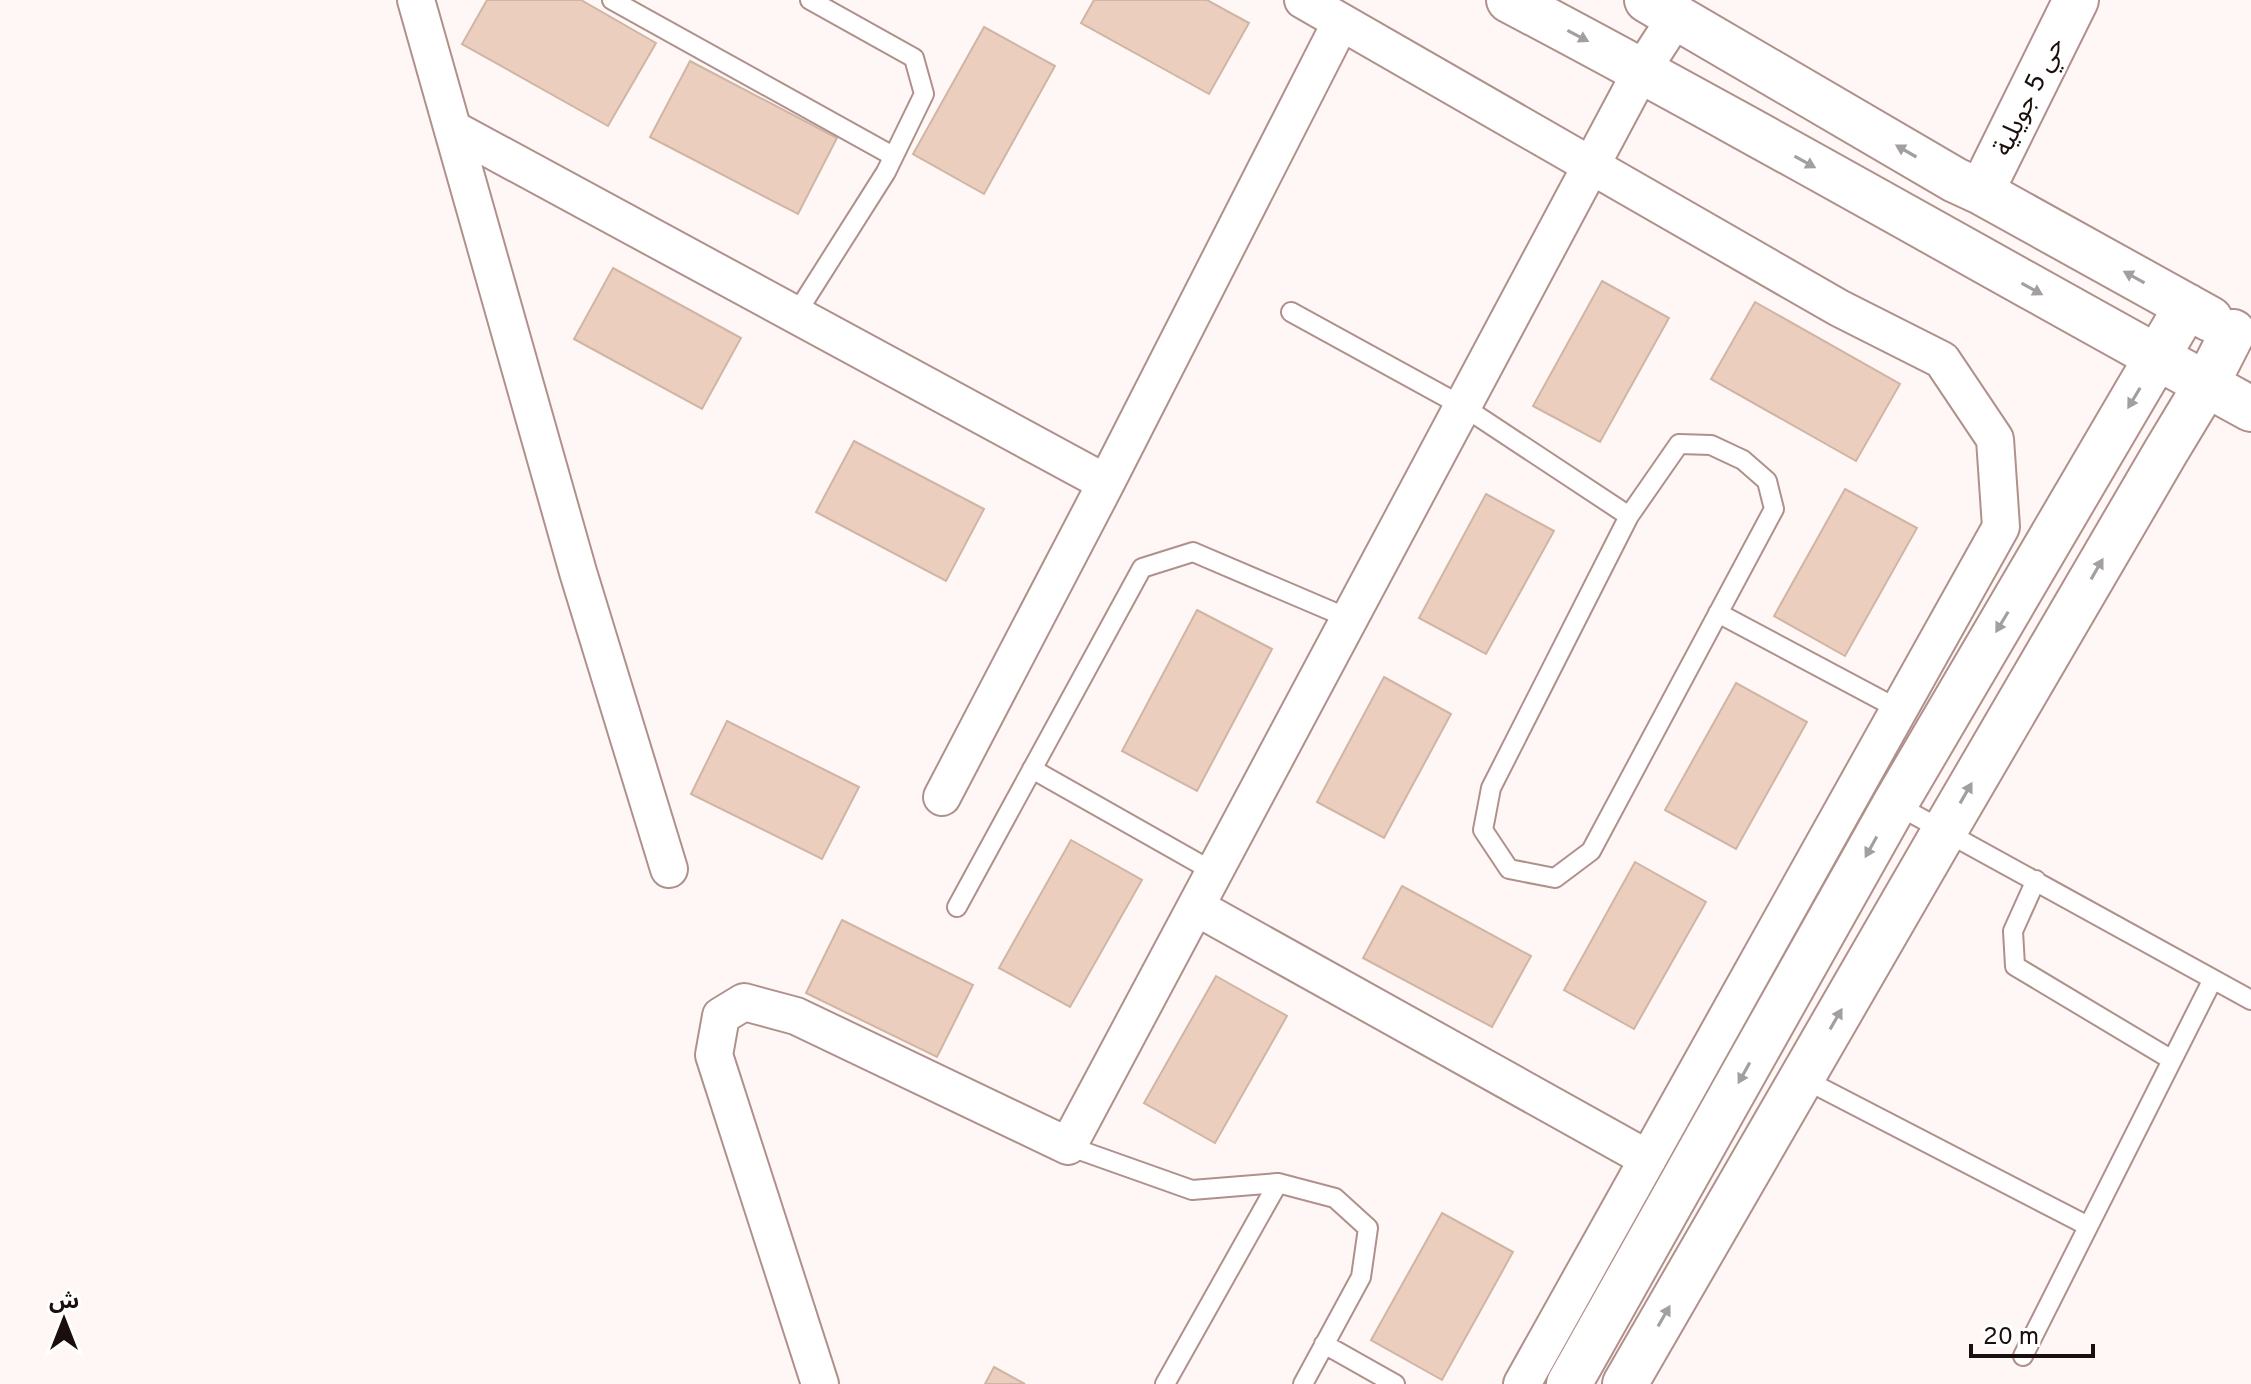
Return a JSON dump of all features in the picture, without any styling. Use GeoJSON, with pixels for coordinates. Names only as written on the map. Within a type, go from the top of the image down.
{"type":"FeatureCollection","features":[{"type":"Feature","properties":{"kind":"street"},"geometry":{"type":"LineString","coordinates":[[416,0],[578,572],[669,869]]}},
{"type":"Feature","properties":{"kind":"street"},"geometry":{"type":"LineString","coordinates":[[1303,0],[1839,308],[1942,360],[1995,439],[2001,527],[1522,1384]]}},
{"type":"Feature","properties":{"kind":"street"},"geometry":{"type":"LineString","coordinates":[[1509,0],[1642,70],[2251,409]]}},
{"type":"Feature","properties":{"kind":"street","name":"حي 5 جويلية"},"geometry":{"type":"LineString","coordinates":[[1981,192],[2076,0]]}},
{"type":"Feature","properties":{"kind":"street"},"geometry":{"type":"LineString","coordinates":[[820,1384],[714,1055],[721,1016],[744,1002],[796,1016],[1068,1146],[1642,70],[1662,8],[1955,180],[2242,337],[2206,385],[1625,1384]]}},
{"type":"Feature","properties":{"kind":"street"},"geometry":{"type":"LineString","coordinates":[[942,797],[1341,22]]}},
{"type":"Feature","properties":{"kind":"street"},"geometry":{"type":"LineString","coordinates":[[453,129],[1106,483]]}},
{"type":"Feature","properties":{"kind":"street"},"geometry":{"type":"LineString","coordinates":[[1569,1384],[1895,804],[2187,306]]}},
{"type":"Feature","properties":{"kind":"street"},"geometry":{"type":"LineString","coordinates":[[1196,907],[1648,1159]]}},
{"type":"Feature","properties":{"kind":"lane"},"geometry":{"type":"LineString","coordinates":[[612,0],[893,156]]}},
{"type":"Feature","properties":{"kind":"lane"},"geometry":{"type":"LineString","coordinates":[[796,314],[886,172],[924,94],[914,58],[810,0]]}},
{"type":"Feature","properties":{"kind":"lane"},"geometry":{"type":"LineString","coordinates":[[1291,312],[1464,407],[1629,516]]}},
{"type":"Feature","properties":{"kind":"lane"},"geometry":{"type":"LineString","coordinates":[[1679,444],[1711,445],[1743,460],[1767,481],[1774,509],[1718,613],[1591,851],[1555,878],[1509,869],[1483,830],[1491,788],[1629,516],[1679,444]]}},
{"type":"Feature","properties":{"kind":"lane"},"geometry":{"type":"LineString","coordinates":[[957,907],[1142,568],[1193,552],[1350,619]]}},
{"type":"Feature","properties":{"kind":"lane"},"geometry":{"type":"LineString","coordinates":[[1718,613],[1900,710]]}},
{"type":"Feature","properties":{"kind":"lane"},"geometry":{"type":"LineString","coordinates":[[1032,769],[1214,872]]}},
{"type":"Feature","properties":{"kind":"lane"},"geometry":{"type":"LineString","coordinates":[[1895,804],[2251,1000]]}},
{"type":"Feature","properties":{"kind":"lane"},"geometry":{"type":"LineString","coordinates":[[2036,880],[2013,931],[2015,966],[2172,1060]]}},
{"type":"Feature","properties":{"kind":"lane"},"geometry":{"type":"LineString","coordinates":[[2023,1356],[2213,979]]}},
{"type":"Feature","properties":{"kind":"lane"},"geometry":{"type":"LineString","coordinates":[[1802,1078],[2088,1226]]}},
{"type":"Feature","properties":{"kind":"lane"},"geometry":{"type":"LineString","coordinates":[[1068,1146],[1192,1190],[1278,1183],[1335,1198],[1368,1228],[1361,1277],[1303,1384]]}},
{"type":"Feature","properties":{"kind":"lane"},"geometry":{"type":"LineString","coordinates":[[1165,1384],[1278,1183]]}},
{"type":"Feature","properties":{"kind":"lane"},"geometry":{"type":"LineString","coordinates":[[1324,1344],[1395,1384]]}},
{"type":"Feature","properties":{"kind":"building"},"geometry":{"type":"Polygon","coordinates":[[[487,0],[581,0],[656,43],[608,126],[462,44],[487,0]]]}},
{"type":"Feature","properties":{"kind":"building"},"geometry":{"type":"Polygon","coordinates":[[[1094,0],[1207,0],[1249,23],[1209,94],[1081,23],[1094,0]]]}},
{"type":"Feature","properties":{"kind":"building"},"geometry":{"type":"Polygon","coordinates":[[[984,27],[1055,66],[984,194],[913,154],[984,27]]]}},
{"type":"Feature","properties":{"kind":"building"},"geometry":{"type":"Polygon","coordinates":[[[690,61],[837,138],[798,214],[650,137],[690,61]]]}},
{"type":"Feature","properties":{"kind":"building"},"geometry":{"type":"Polygon","coordinates":[[[613,268],[741,338],[702,409],[574,339],[613,268]]]}},
{"type":"Feature","properties":{"kind":"building"},"geometry":{"type":"Polygon","coordinates":[[[1602,281],[1669,318],[1600,442],[1533,406],[1602,281]]]}},
{"type":"Feature","properties":{"kind":"building"},"geometry":{"type":"Polygon","coordinates":[[[1755,302],[1900,384],[1856,461],[1711,379],[1755,302]]]}},
{"type":"Feature","properties":{"kind":"building"},"geometry":{"type":"Polygon","coordinates":[[[854,441],[984,509],[946,581],[816,512],[854,441]]]}},
{"type":"Feature","properties":{"kind":"building"},"geometry":{"type":"Polygon","coordinates":[[[1845,489],[1917,528],[1845,656],[1774,616],[1845,489]]]}},
{"type":"Feature","properties":{"kind":"building"},"geometry":{"type":"Polygon","coordinates":[[[1486,494],[1554,531],[1486,654],[1419,618],[1486,494]]]}},
{"type":"Feature","properties":{"kind":"building"},"geometry":{"type":"Polygon","coordinates":[[[1197,610],[1272,649],[1197,791],[1122,751],[1197,610]]]}},
{"type":"Feature","properties":{"kind":"building"},"geometry":{"type":"Polygon","coordinates":[[[1384,677],[1451,714],[1384,838],[1317,802],[1384,677]]]}},
{"type":"Feature","properties":{"kind":"building"},"geometry":{"type":"Polygon","coordinates":[[[1736,683],[1807,722],[1736,849],[1665,810],[1736,683]]]}},
{"type":"Feature","properties":{"kind":"building"},"geometry":{"type":"Polygon","coordinates":[[[727,721],[859,787],[822,859],[691,794],[727,721]]]}},
{"type":"Feature","properties":{"kind":"building"},"geometry":{"type":"Polygon","coordinates":[[[1071,840],[1142,880],[1070,1007],[999,968],[1071,840]]]}},
{"type":"Feature","properties":{"kind":"building"},"geometry":{"type":"Polygon","coordinates":[[[1635,862],[1706,902],[1634,1029],[1564,990],[1635,862]]]}},
{"type":"Feature","properties":{"kind":"building"},"geometry":{"type":"Polygon","coordinates":[[[1402,886],[1531,956],[1492,1027],[1363,958],[1402,886]]]}},
{"type":"Feature","properties":{"kind":"building"},"geometry":{"type":"Polygon","coordinates":[[[842,920],[973,985],[937,1057],[806,993],[842,920]]]}},
{"type":"Feature","properties":{"kind":"building"},"geometry":{"type":"Polygon","coordinates":[[[1216,976],[1287,1016],[1215,1143],[1144,1103],[1216,976]]]}},
{"type":"Feature","properties":{"kind":"building"},"geometry":{"type":"Polygon","coordinates":[[[1442,1213],[1513,1252],[1442,1380],[1371,1340],[1442,1213]]]}},
{"type":"Feature","properties":{"kind":"building"},"geometry":{"type":"Polygon","coordinates":[[[994,1367],[1025,1384],[985,1384],[994,1367]]]}}]}
